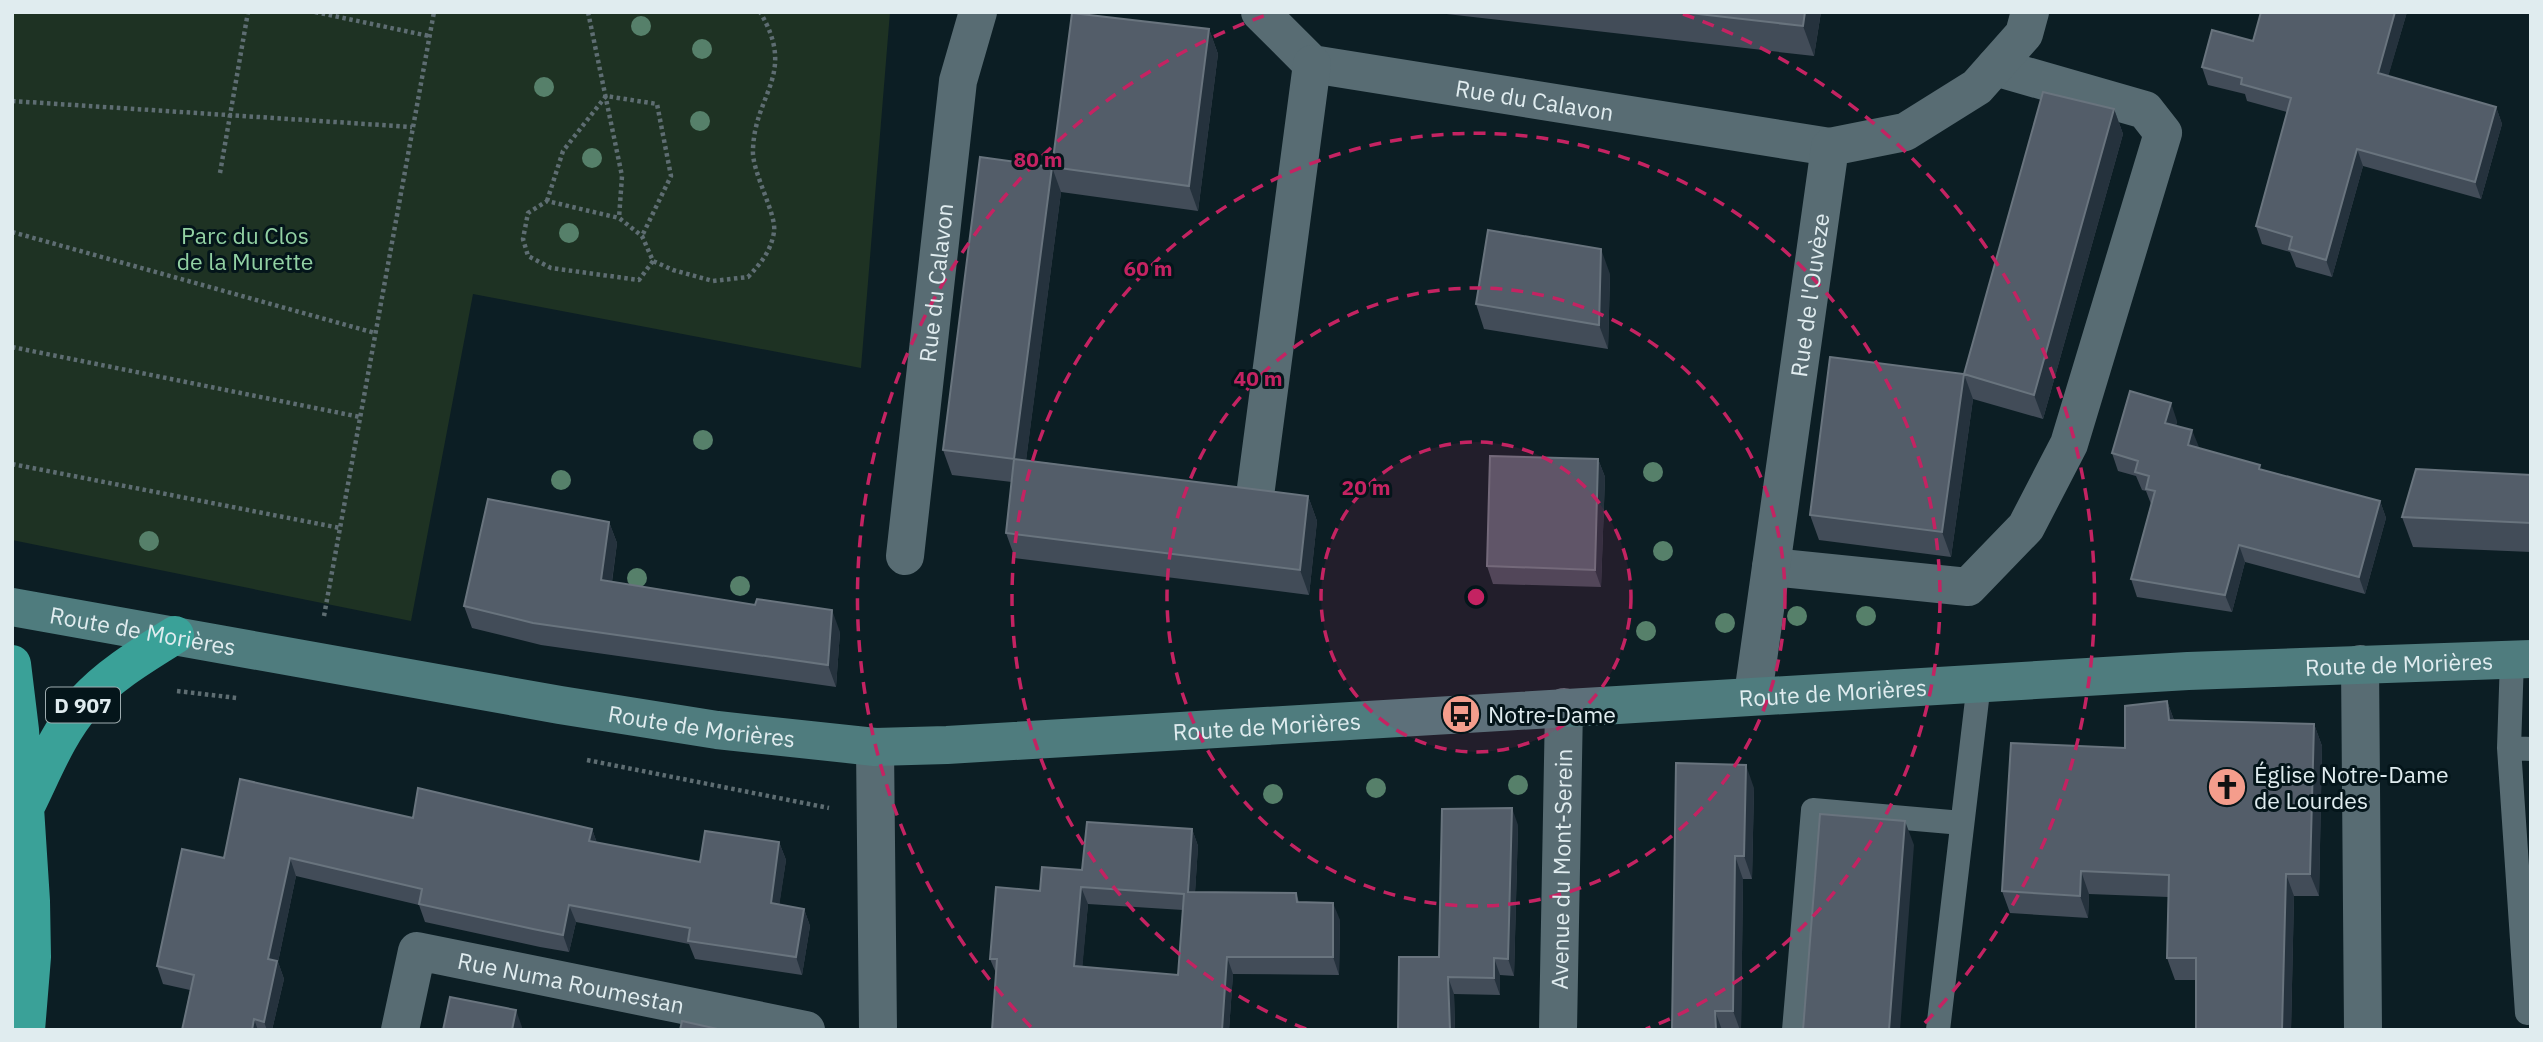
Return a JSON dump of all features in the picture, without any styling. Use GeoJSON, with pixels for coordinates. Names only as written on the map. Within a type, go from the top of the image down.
{"type":"FeatureCollection","features":[{"type":"Feature","properties":{"kind":"highway","name":"D 907"},"geometry":{"type":"LineString","coordinates":[[26,806],[61,737],[84,703],[109,680],[174,635]]}},
{"type":"Feature","properties":{"kind":"highway","name":"D 907"},"geometry":{"type":"LineString","coordinates":[[12,664],[16,680],[26,806],[32,957],[26,1030]]}},
{"type":"Feature","properties":{"kind":"main road","name":"Route de Morières"},"geometry":{"type":"LineString","coordinates":[[12,607],[586,709],[717,730],[875,747],[947,745],[1979,682],[2522,659]]}},
{"type":"Feature","properties":{"kind":"street","name":"Rue du Calavon"},"geometry":{"type":"LineString","coordinates":[[905,556],[958,81],[978,12]]}},
{"type":"Feature","properties":{"kind":"street"},"geometry":{"type":"LineString","coordinates":[[1256,488],[1312,64],[1260,12]]}},
{"type":"Feature","properties":{"kind":"street"},"geometry":{"type":"LineString","coordinates":[[1830,146],[1905,132],[1977,87],[2024,34],[2030,12]]}},
{"type":"Feature","properties":{"kind":"street","name":"Rue du Calavon"},"geometry":{"type":"LineString","coordinates":[[1312,64],[1830,146]]}},
{"type":"Feature","properties":{"kind":"street"},"geometry":{"type":"LineString","coordinates":[[1771,567],[1968,587],[2026,527],[2069,444],[2163,133],[2146,110],[1995,66]]}},
{"type":"Feature","properties":{"kind":"street","name":"Rue de l'Ouvèze"},"geometry":{"type":"LineString","coordinates":[[1753,695],[1830,146]]}},
{"type":"Feature","properties":{"kind":"street"},"geometry":{"type":"LineString","coordinates":[[2360,664],[2363,1030]]}},
{"type":"Feature","properties":{"kind":"street","name":"Avenue du Mont-Serein"},"geometry":{"type":"LineString","coordinates":[[1559,1030],[1564,707]]}},
{"type":"Feature","properties":{"kind":"street"},"geometry":{"type":"LineString","coordinates":[[875,747],[878,1030]]}},
{"type":"Feature","properties":{"kind":"street","name":"Rue Numa Roumestan"},"geometry":{"type":"LineString","coordinates":[[400,1030],[416,951],[806,1030]]}},
{"type":"Feature","properties":{"kind":"lane"},"geometry":{"type":"LineString","coordinates":[[2522,659],[2520,748],[2527,1013]]}},
{"type":"Feature","properties":{"kind":"lane"},"geometry":{"type":"LineString","coordinates":[[1938,1030],[1979,682]]}},
{"type":"Feature","properties":{"kind":"lane"},"geometry":{"type":"LineString","coordinates":[[1794,1030],[1813,810],[1962,823]]}},
{"type":"Feature","properties":{"kind":"path"},"geometry":{"type":"LineString","coordinates":[[220,173],[248,12]]}},
{"type":"Feature","properties":{"kind":"path"},"geometry":{"type":"LineString","coordinates":[[315,12],[429,36]]}},
{"type":"Feature","properties":{"kind":"path"},"geometry":{"type":"LineString","coordinates":[[335,621],[323,618],[434,12]]}},
{"type":"Feature","properties":{"kind":"path"},"geometry":{"type":"LineString","coordinates":[[588,12],[622,176],[619,218]]}},
{"type":"Feature","properties":{"kind":"path"},"geometry":{"type":"LineString","coordinates":[[547,201],[619,218],[642,236],[653,261],[673,270],[713,281],[748,277],[765,259],[775,229],[752,154],[754,126],[772,85],[776,61],[770,29],[760,12]]}},
{"type":"Feature","properties":{"kind":"path"},"geometry":{"type":"LineString","coordinates":[[606,96],[563,150],[547,201],[528,213],[523,239],[528,256],[551,268],[639,280],[653,261]]}},
{"type":"Feature","properties":{"kind":"path"},"geometry":{"type":"LineString","coordinates":[[606,96],[657,104],[671,176],[642,236]]}},
{"type":"Feature","properties":{"kind":"path"},"geometry":{"type":"LineString","coordinates":[[12,101],[412,127]]}},
{"type":"Feature","properties":{"kind":"path"},"geometry":{"type":"LineString","coordinates":[[12,232],[375,333]]}},
{"type":"Feature","properties":{"kind":"path"},"geometry":{"type":"LineString","coordinates":[[12,346],[360,417]]}},
{"type":"Feature","properties":{"kind":"path"},"geometry":{"type":"LineString","coordinates":[[12,464],[340,528]]}},
{"type":"Feature","properties":{"kind":"path"},"geometry":{"type":"LineString","coordinates":[[109,680],[152,689],[250,699]]}},
{"type":"Feature","properties":{"kind":"path"},"geometry":{"type":"LineString","coordinates":[[574,757],[846,811],[874,808]]}},
{"type":"Feature","properties":{"kind":"green space","name":"Parc du Clos de la Murette"},"geometry":{"type":"Polygon","coordinates":[[[12,12],[890,12],[861,368],[473,294],[411,621],[12,540],[12,12]]]}},
{"type":"Feature","properties":{"kind":"building"},"geometry":{"type":"Polygon","coordinates":[[[1681,12],[1805,12],[1803,26],[1681,12]]]}},
{"type":"Feature","properties":{"kind":"building"},"geometry":{"type":"Polygon","coordinates":[[[2261,12],[2395,12],[2378,73],[2496,107],[2475,182],[2357,149],[2326,260],[2289,249],[2292,237],[2256,226],[2291,98],[2241,84],[2242,78],[2202,67],[2212,30],[2253,41],[2261,12]]]}},
{"type":"Feature","properties":{"kind":"building"},"geometry":{"type":"Polygon","coordinates":[[[1072,13],[1209,29],[1189,186],[1052,167],[1072,13]]]}},
{"type":"Feature","properties":{"kind":"building"},"geometry":{"type":"Polygon","coordinates":[[[2043,92],[2114,109],[2034,395],[1964,374],[2043,92]]]}},
{"type":"Feature","properties":{"kind":"building"},"geometry":{"type":"Polygon","coordinates":[[[980,157],[1052,167],[1014,459],[943,450],[980,157]]]}},
{"type":"Feature","properties":{"kind":"building"},"geometry":{"type":"Polygon","coordinates":[[[1488,230],[1601,249],[1599,325],[1476,304],[1488,230]]]}},
{"type":"Feature","properties":{"kind":"building"},"geometry":{"type":"Polygon","coordinates":[[[1830,357],[1964,374],[1942,532],[1810,515],[1830,357]]]}},
{"type":"Feature","properties":{"kind":"building"},"geometry":{"type":"Polygon","coordinates":[[[2130,391],[2171,403],[2165,423],[2192,430],[2188,445],[2260,465],[2259,469],[2380,501],[2359,577],[2239,545],[2225,595],[2131,579],[2155,491],[2146,489],[2149,476],[2135,472],[2138,461],[2112,453],[2130,391]]]}},
{"type":"Feature","properties":{"kind":"building"},"geometry":{"type":"Polygon","coordinates":[[[1490,456],[1598,459],[1595,570],[1487,566],[1490,456]]]}},
{"type":"Feature","properties":{"kind":"building"},"geometry":{"type":"Polygon","coordinates":[[[1014,459],[1308,496],[1300,570],[1006,533],[1014,459]]]}},
{"type":"Feature","properties":{"kind":"building"},"geometry":{"type":"Polygon","coordinates":[[[2416,469],[2531,475],[2531,523],[2402,517],[2416,469]]]}},
{"type":"Feature","properties":{"kind":"building"},"geometry":{"type":"Polygon","coordinates":[[[488,499],[609,522],[601,580],[755,605],[757,599],[832,610],[828,665],[533,623],[464,606],[488,499]]]}},
{"type":"Feature","properties":{"kind":"building"},"geometry":{"type":"Polygon","coordinates":[[[2167,701],[2169,720],[2314,724],[2310,874],[2286,874],[2282,1030],[2196,1030],[2196,958],[2167,958],[2169,875],[2081,871],[2080,896],[2002,891],[2011,743],[2125,748],[2125,706],[2167,701]]]}},
{"type":"Feature","properties":{"kind":"building"},"geometry":{"type":"Polygon","coordinates":[[[1676,763],[1746,765],[1744,856],[1735,856],[1733,1011],[1715,1011],[1716,1030],[1672,1030],[1676,763]]]}},
{"type":"Feature","properties":{"kind":"building"},"geometry":{"type":"Polygon","coordinates":[[[240,779],[413,818],[418,788],[592,829],[589,841],[700,862],[705,831],[779,842],[771,903],[804,909],[796,957],[688,941],[690,928],[569,905],[563,935],[419,904],[422,889],[290,858],[268,959],[277,961],[264,1022],[254,1019],[252,1030],[182,1030],[194,975],[157,966],[182,849],[224,858],[240,779]]]}},
{"type":"Feature","properties":{"kind":"building"},"geometry":{"type":"Polygon","coordinates":[[[1512,808],[1508,959],[1494,958],[1494,978],[1448,977],[1450,1030],[1398,1030],[1399,957],[1439,957],[1442,809],[1512,808]]]}},
{"type":"Feature","properties":{"kind":"building"},"geometry":{"type":"Polygon","coordinates":[[[1820,814],[1905,821],[1889,1030],[1803,1030],[1820,814]]]}},
{"type":"Feature","properties":{"kind":"building"},"geometry":{"type":"Polygon","coordinates":[[[1087,822],[1192,829],[1188,892],[1296,893],[1297,902],[1333,903],[1333,957],[1227,957],[1222,1030],[992,1030],[997,959],[990,959],[996,887],[1040,891],[1042,867],[1082,870],[1087,822]],[[1081,887],[1074,966],[1178,975],[1184,894],[1081,887]]]}},
{"type":"Feature","properties":{"kind":"building"},"geometry":{"type":"Polygon","coordinates":[[[450,997],[516,1010],[512,1030],[443,1030],[450,997]]]}},
{"type":"Feature","properties":{"kind":"building"},"geometry":{"type":"Polygon","coordinates":[[[682,1021],[722,1030],[680,1030],[682,1021]]]}},
{"type":"Feature","properties":{"kind":"place","name":"Notre-Dame"},"geometry":{"type":"Point","coordinates":[1461,714]}},
{"type":"Feature","properties":{"kind":"place","name":"Église Notre-Dame de Lourdes"},"geometry":{"type":"Point","coordinates":[2227,787]}}]}
